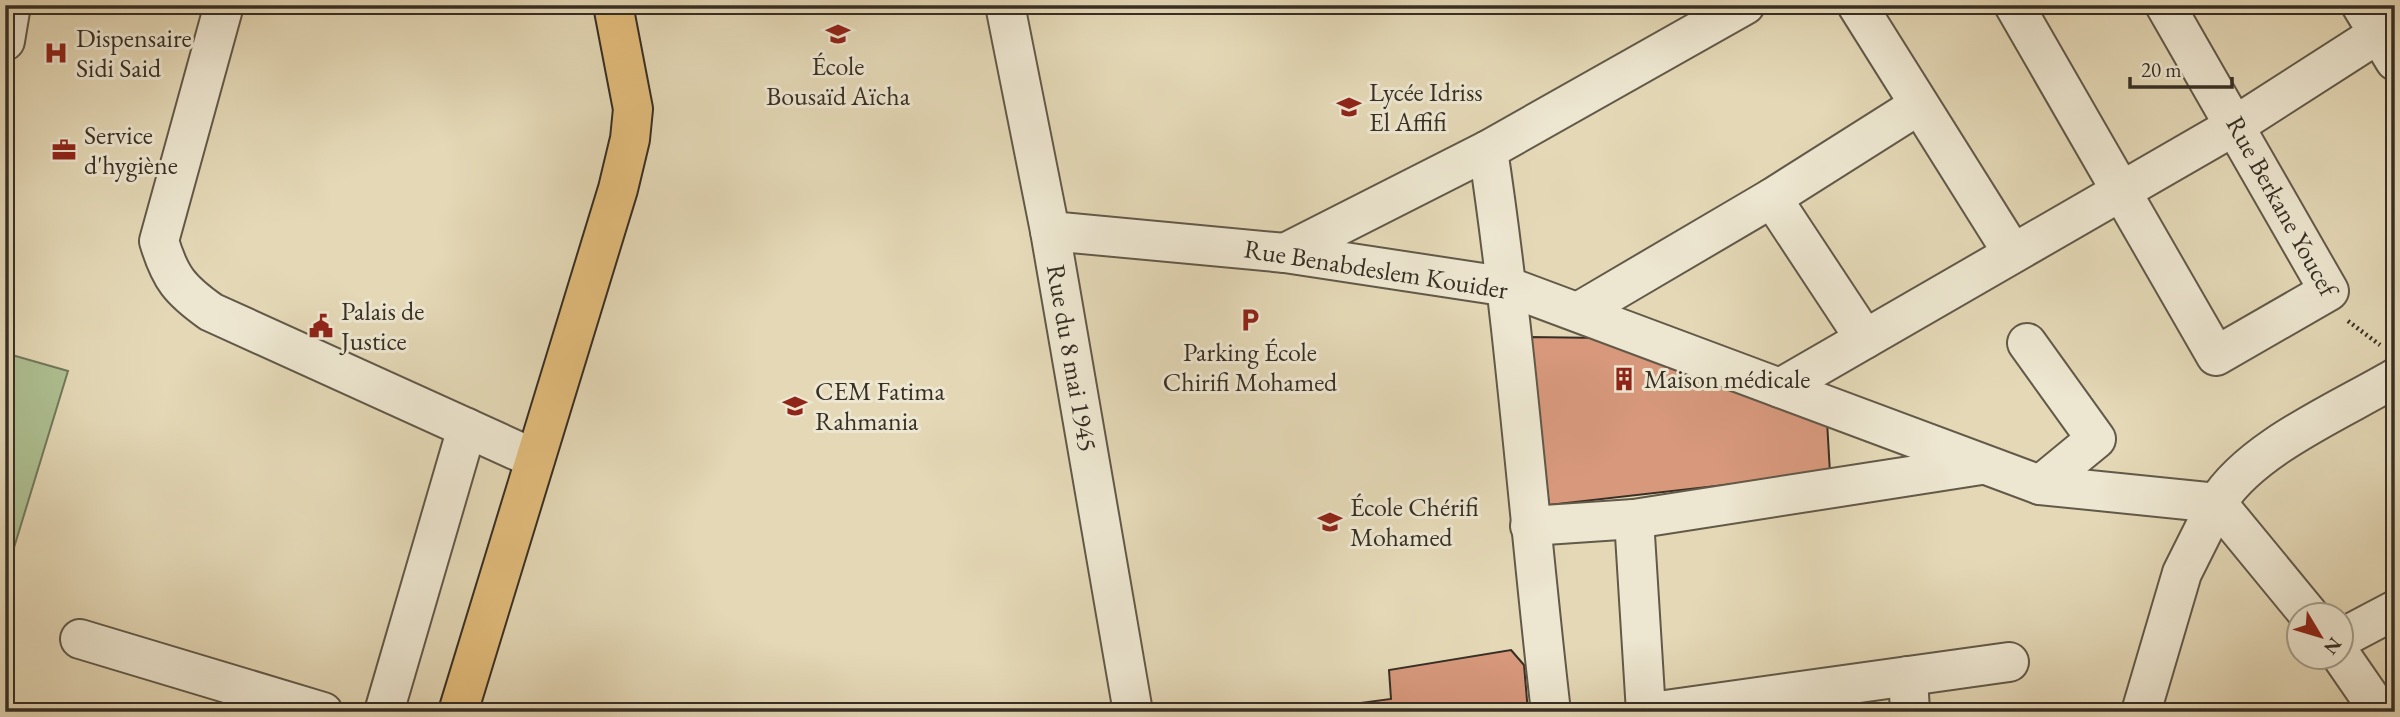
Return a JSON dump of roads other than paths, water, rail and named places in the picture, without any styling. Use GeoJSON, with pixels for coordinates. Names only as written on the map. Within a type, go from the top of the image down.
{"type":"FeatureCollection","features":[{"type":"Feature","properties":{"kind":"main road"},"geometry":{"type":"LineString","coordinates":[[458,712],[618,189],[630,139],[633,108],[613,5]]}},
{"type":"Feature","properties":{"kind":"street"},"geometry":{"type":"LineString","coordinates":[[5,41],[11,5]]}},
{"type":"Feature","properties":{"kind":"street"},"geometry":{"type":"LineString","coordinates":[[224,5],[159,241],[167,267],[184,293],[211,312],[535,459]]}},
{"type":"Feature","properties":{"kind":"street","name":"Rue du 8 mai 1945"},"geometry":{"type":"LineString","coordinates":[[1005,5],[1051,231],[1133,712]]}},
{"type":"Feature","properties":{"kind":"street"},"geometry":{"type":"LineString","coordinates":[[1285,253],[1488,150],[1745,5]]}},
{"type":"Feature","properties":{"kind":"street"},"geometry":{"type":"LineString","coordinates":[[1857,5],[2012,252]]}},
{"type":"Feature","properties":{"kind":"street"},"geometry":{"type":"LineString","coordinates":[[2014,5],[2119,191]]}},
{"type":"Feature","properties":{"kind":"street","name":"Rue Berkane Youcef"},"geometry":{"type":"LineString","coordinates":[[2119,191],[2216,356],[2329,291],[2165,5]]}},
{"type":"Feature","properties":{"kind":"street"},"geometry":{"type":"LineString","coordinates":[[1780,388],[2236,125],[2382,30]]}},
{"type":"Feature","properties":{"kind":"street"},"geometry":{"type":"LineString","coordinates":[[1578,312],[1772,198],[1919,105]]}},
{"type":"Feature","properties":{"kind":"street"},"geometry":{"type":"LineString","coordinates":[[1488,150],[1508,286],[1530,526],[1551,712]]}},
{"type":"Feature","properties":{"kind":"street"},"geometry":{"type":"LineString","coordinates":[[1772,198],[1865,339]]}},
{"type":"Feature","properties":{"kind":"street","name":"Rue Benabdeslem Kouider"},"geometry":{"type":"LineString","coordinates":[[1051,231],[1285,253],[1508,286],[2039,485],[2217,503]]}},
{"type":"Feature","properties":{"kind":"street"},"geometry":{"type":"LineString","coordinates":[[2027,343],[2096,439],[2039,485]]}},
{"type":"Feature","properties":{"kind":"street"},"geometry":{"type":"LineString","coordinates":[[2141,712],[2182,573],[2228,486],[2269,452],[2389,363]]}},
{"type":"Feature","properties":{"kind":"street"},"geometry":{"type":"LineString","coordinates":[[384,712],[467,428]]}},
{"type":"Feature","properties":{"kind":"street"},"geometry":{"type":"LineString","coordinates":[[1530,526],[1634,519],[1985,464]]}},
{"type":"Feature","properties":{"kind":"street"},"geometry":{"type":"LineString","coordinates":[[2217,503],[2299,602]]}},
{"type":"Feature","properties":{"kind":"street"},"geometry":{"type":"LineString","coordinates":[[1634,519],[1649,712],[1909,694],[2009,662]]}},
{"type":"Feature","properties":{"kind":"street"},"geometry":{"type":"LineString","coordinates":[[2354,632],[2395,610]]}},
{"type":"Feature","properties":{"kind":"street"},"geometry":{"type":"LineString","coordinates":[[80,639],[323,712]]}},
{"type":"Feature","properties":{"kind":"street"},"geometry":{"type":"LineString","coordinates":[[2353,672],[2381,712]]}},
{"type":"Feature","properties":{"kind":"place","name":"École Bousaïd Aïcha"},"geometry":{"type":"Point","coordinates":[838,34]}},
{"type":"Feature","properties":{"kind":"place","name":"Dispensaire Sidi Said"},"geometry":{"type":"Point","coordinates":[56,53]}},
{"type":"Feature","properties":{"kind":"place","name":"Lycée Idriss El Affifi"},"geometry":{"type":"Point","coordinates":[1349,107]}},
{"type":"Feature","properties":{"kind":"place","name":"Service d'hygiène"},"geometry":{"type":"Point","coordinates":[64,150]}},
{"type":"Feature","properties":{"kind":"place","name":"Parking École Chirifi Mohamed"},"geometry":{"type":"Point","coordinates":[1250,320]}},
{"type":"Feature","properties":{"kind":"place","name":"Palais de Justice"},"geometry":{"type":"Point","coordinates":[321,326]}},
{"type":"Feature","properties":{"kind":"place","name":"Maison médicale"},"geometry":{"type":"Point","coordinates":[1624,379]}},
{"type":"Feature","properties":{"kind":"place","name":"CEM Fatima Rahmania"},"geometry":{"type":"Point","coordinates":[795,406]}},
{"type":"Feature","properties":{"kind":"place","name":"École Chérifi Mohamed"},"geometry":{"type":"Point","coordinates":[1330,522]}}]}
